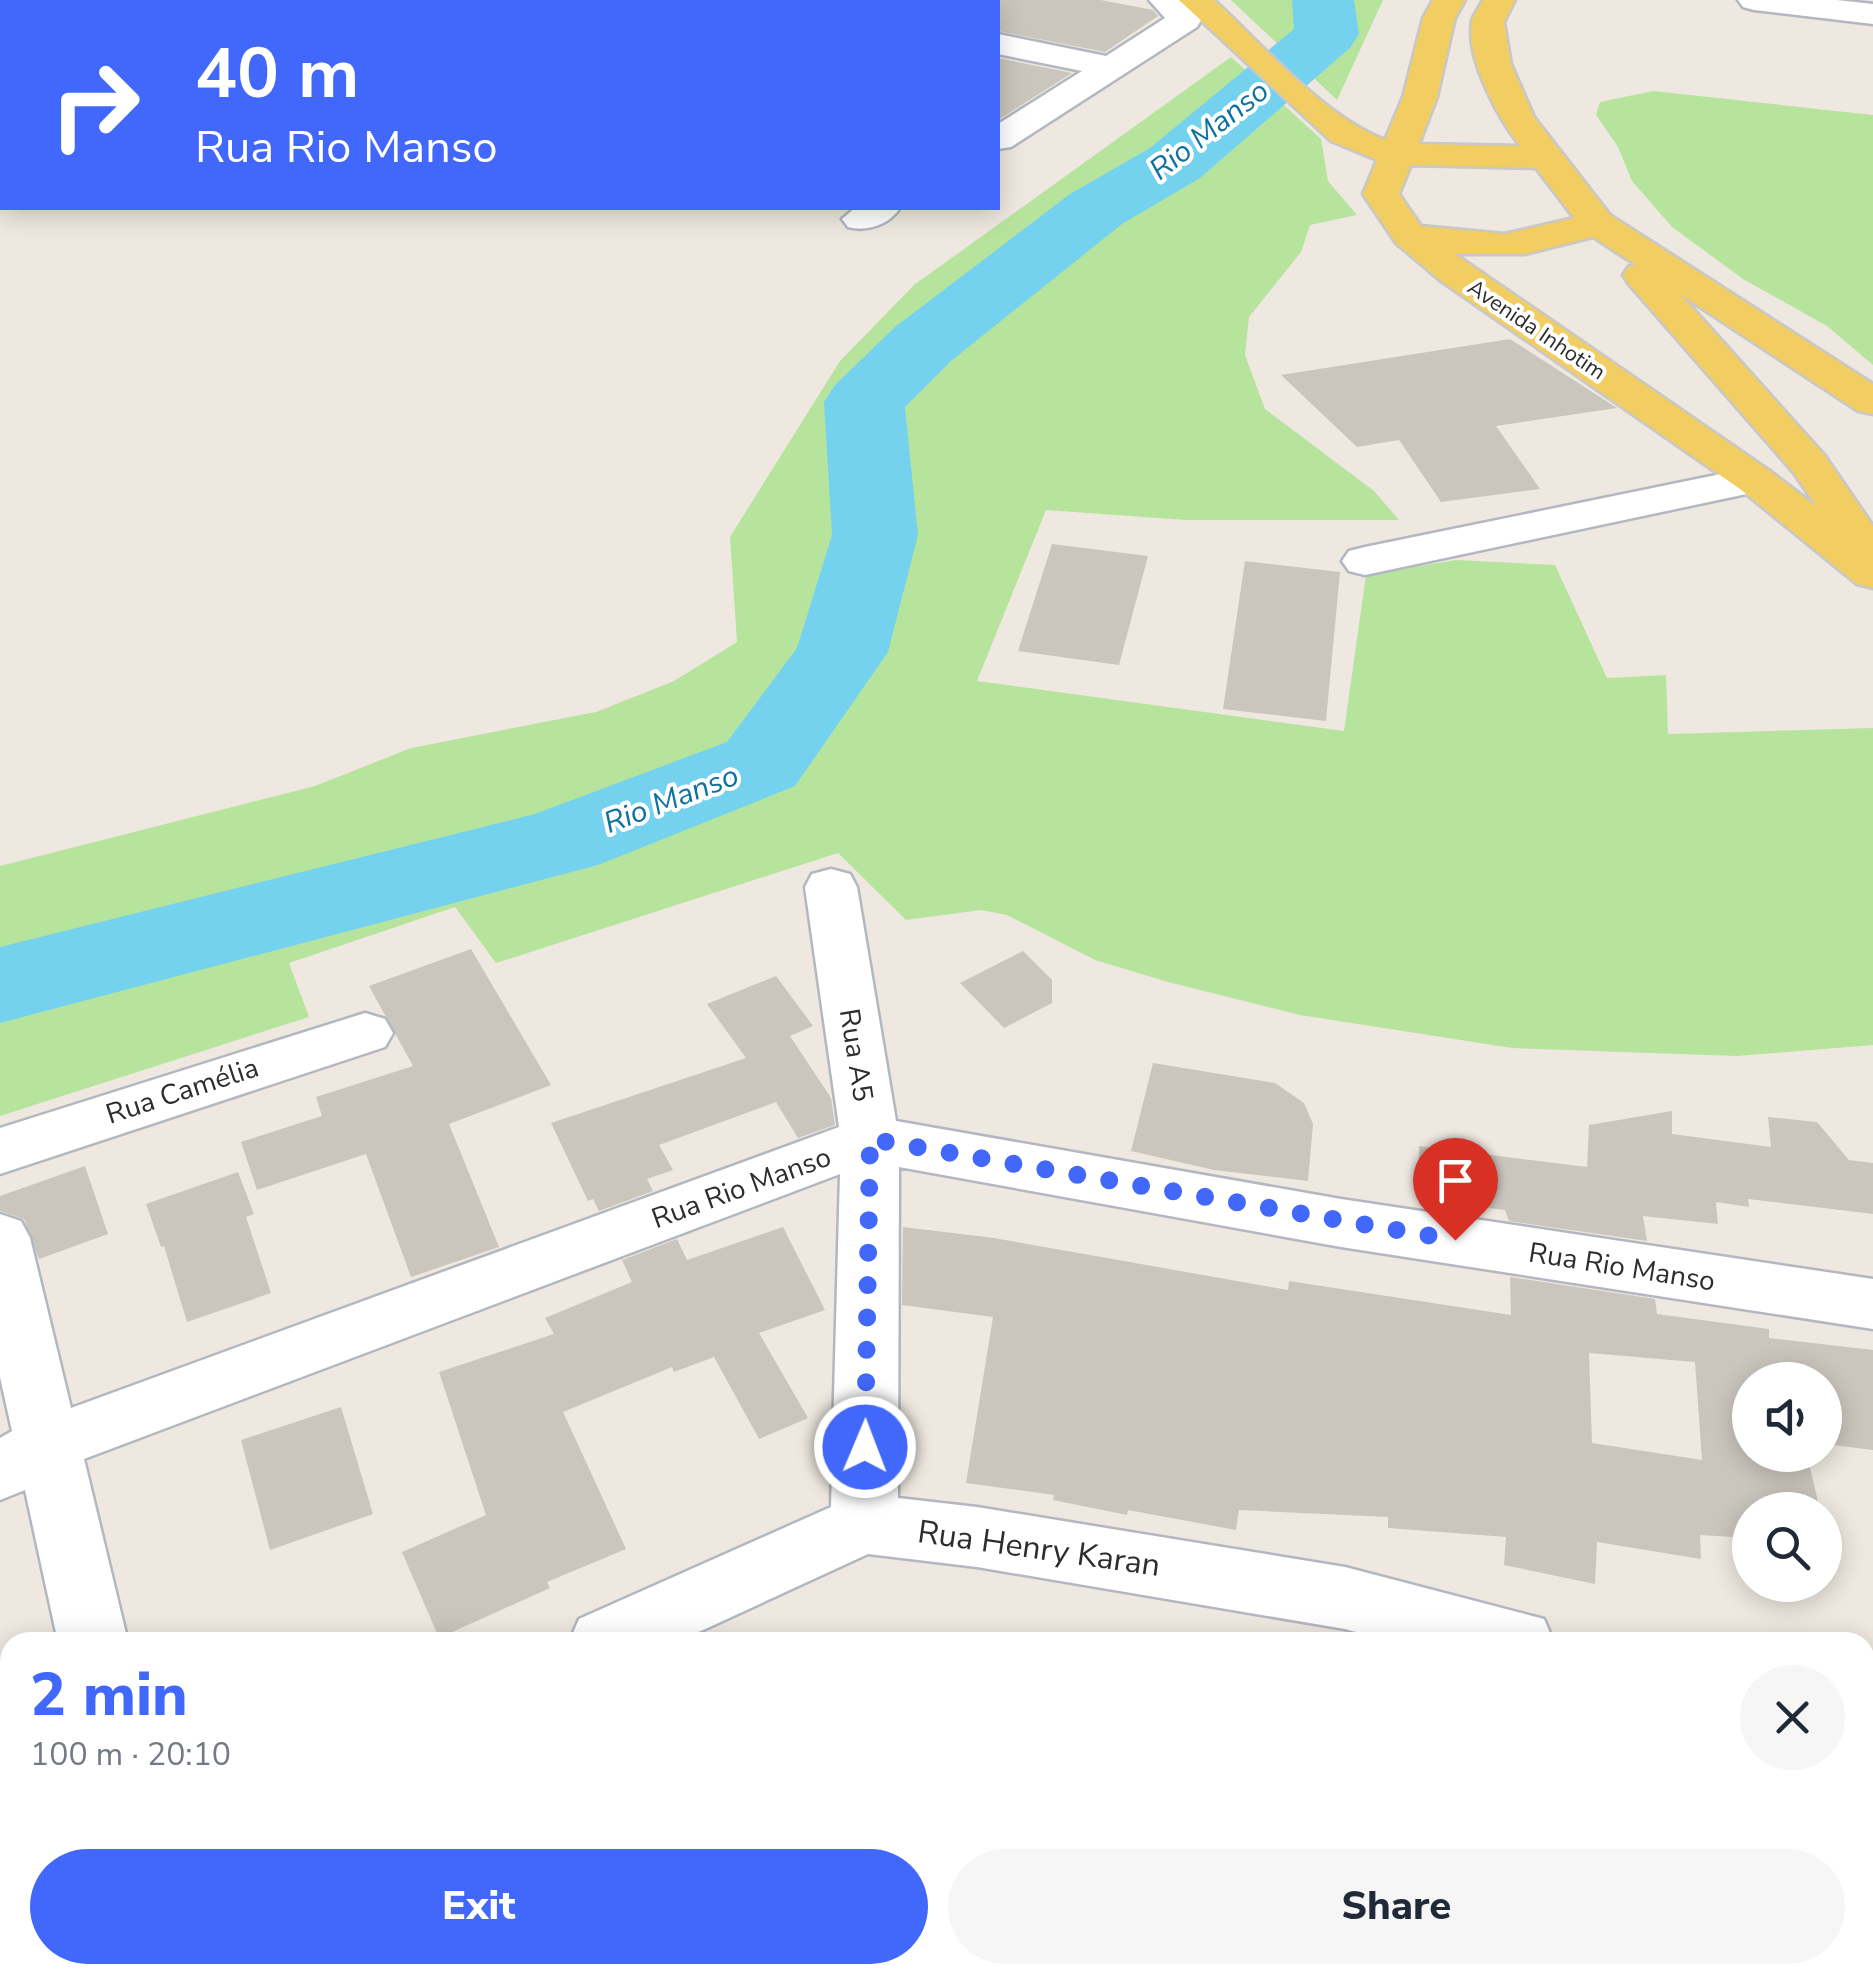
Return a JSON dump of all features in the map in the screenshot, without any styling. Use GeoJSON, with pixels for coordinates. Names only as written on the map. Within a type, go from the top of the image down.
{"type":"FeatureCollection","features":[{"type":"Feature","properties":{"kind":"main road"},"geometry":{"type":"LineString","coordinates":[[1195,0],[1343,134],[1396,154],[1550,158]]}},
{"type":"Feature","properties":{"kind":"main road","name":"Avenida Inhotim"},"geometry":{"type":"LineString","coordinates":[[1449,0],[1439,18],[1420,96],[1381,194],[1409,235],[1455,273],[1755,480],[1873,574]]}},
{"type":"Feature","properties":{"kind":"main road"},"geometry":{"type":"LineString","coordinates":[[1499,0],[1488,22],[1494,64],[1517,119],[1597,223],[1810,465],[1873,559]]}},
{"type":"Feature","properties":{"kind":"main road"},"geometry":{"type":"LineString","coordinates":[[1409,235],[1470,247],[1512,248],[1554,240],[1597,223]]}},
{"type":"Feature","properties":{"kind":"main road"},"geometry":{"type":"LineString","coordinates":[[1597,223],[1873,402]]}},
{"type":"Feature","properties":{"kind":"street"},"geometry":{"type":"LineString","coordinates":[[1000,138],[1185,20],[1165,0]]}},
{"type":"Feature","properties":{"kind":"street"},"geometry":{"type":"LineString","coordinates":[[1754,0],[1873,14]]}},
{"type":"Feature","properties":{"kind":"street"},"geometry":{"type":"LineString","coordinates":[[1000,44],[1113,67]]}},
{"type":"Feature","properties":{"kind":"street"},"geometry":{"type":"LineString","coordinates":[[1364,560],[1755,480]]}},
{"type":"Feature","properties":{"kind":"street","name":"Rua A5"},"geometry":{"type":"LineString","coordinates":[[830,887],[870,1139],[864,1524]]}},
{"type":"Feature","properties":{"kind":"street","name":"Rua Camélia"},"geometry":{"type":"LineString","coordinates":[[0,1151],[365,1033]]}},
{"type":"Feature","properties":{"kind":"street","name":"Rua Rio Manso"},"geometry":{"type":"LineString","coordinates":[[23,1458],[870,1139],[1341,1223],[1873,1304]]}},
{"type":"Feature","properties":{"kind":"street"},"geometry":{"type":"LineString","coordinates":[[0,1238],[23,1458],[89,1632]]}},
{"type":"Feature","properties":{"kind":"street"},"geometry":{"type":"LineString","coordinates":[[626,1632],[864,1524]]}},
{"type":"Feature","properties":{"kind":"street","name":"Rua Henry Karan"},"geometry":{"type":"LineString","coordinates":[[864,1524],[977,1536],[1345,1598],[1462,1632]]}},
{"type":"Feature","properties":{"kind":"green space"},"geometry":{"type":"Polygon","coordinates":[[[1231,0],[1383,0],[1337,100],[1231,0]]]}},
{"type":"Feature","properties":{"kind":"green space"},"geometry":{"type":"Polygon","coordinates":[[[1231,57],[1321,139],[1328,181],[1357,215],[1310,225],[1301,252],[1249,317],[1245,355],[1265,409],[1374,491],[1399,520],[1186,520],[1046,510],[977,681],[1344,731],[1366,575],[1456,560],[1555,565],[1607,678],[1666,675],[1668,734],[1873,728],[1873,1045],[1736,1056],[1512,1048],[1300,1015],[1095,960],[1007,915],[981,910],[906,920],[838,853],[496,963],[455,907],[289,963],[309,1017],[0,1116],[0,866],[315,786],[411,748],[596,712],[674,681],[737,642],[730,537],[840,361],[914,285],[1231,57]]]}},
{"type":"Feature","properties":{"kind":"green space"},"geometry":{"type":"Polygon","coordinates":[[[1653,91],[1873,115],[1873,365],[1827,326],[1743,279],[1672,227],[1632,181],[1618,147],[1596,115],[1600,102],[1653,91]]]}},
{"type":"Feature","properties":{"kind":"building"},"geometry":{"type":"Polygon","coordinates":[[[1000,0],[1101,0],[1153,10],[1158,16],[1105,52],[1000,31],[1000,0]]]}},
{"type":"Feature","properties":{"kind":"building"},"geometry":{"type":"Polygon","coordinates":[[[1000,58],[1072,73],[1000,119],[1000,58]]]}},
{"type":"Feature","properties":{"kind":"building"},"geometry":{"type":"Polygon","coordinates":[[[1510,339],[1617,408],[1496,426],[1540,489],[1441,502],[1399,440],[1357,447],[1281,375],[1510,339]]]}},
{"type":"Feature","properties":{"kind":"building"},"geometry":{"type":"Polygon","coordinates":[[[1052,544],[1148,556],[1119,665],[1018,651],[1052,544]]]}},
{"type":"Feature","properties":{"kind":"building"},"geometry":{"type":"Polygon","coordinates":[[[1245,561],[1340,572],[1326,721],[1223,709],[1245,561]]]}},
{"type":"Feature","properties":{"kind":"building"},"geometry":{"type":"Polygon","coordinates":[[[471,949],[551,1085],[449,1124],[499,1247],[411,1277],[366,1154],[257,1190],[241,1142],[322,1116],[316,1097],[413,1066],[369,986],[471,949]]]}},
{"type":"Feature","properties":{"kind":"building"},"geometry":{"type":"Polygon","coordinates":[[[1023,951],[1052,980],[1052,1003],[1004,1028],[960,983],[1023,951]]]}},
{"type":"Feature","properties":{"kind":"building"},"geometry":{"type":"Polygon","coordinates":[[[776,976],[813,1026],[790,1036],[831,1098],[835,1125],[798,1138],[776,1102],[659,1145],[673,1170],[647,1179],[653,1191],[599,1211],[593,1199],[588,1201],[551,1123],[746,1058],[707,1004],[776,976]]]}},
{"type":"Feature","properties":{"kind":"building"},"geometry":{"type":"Polygon","coordinates":[[[1153,1063],[1275,1083],[1304,1103],[1313,1124],[1308,1181],[1214,1170],[1131,1151],[1153,1063]]]}},
{"type":"Feature","properties":{"kind":"building"},"geometry":{"type":"Polygon","coordinates":[[[1672,1111],[1672,1134],[1771,1147],[1768,1117],[1817,1122],[1849,1160],[1873,1163],[1873,1214],[1748,1199],[1749,1207],[1716,1202],[1718,1224],[1643,1216],[1647,1241],[1509,1221],[1505,1210],[1420,1200],[1419,1146],[1587,1167],[1589,1125],[1672,1111]]]}},
{"type":"Feature","properties":{"kind":"building"},"geometry":{"type":"Polygon","coordinates":[[[85,1166],[108,1234],[39,1259],[24,1219],[0,1211],[0,1196],[85,1166]]]}},
{"type":"Feature","properties":{"kind":"building"},"geometry":{"type":"Polygon","coordinates":[[[238,1172],[254,1214],[246,1217],[271,1293],[187,1322],[164,1246],[161,1247],[146,1204],[238,1172]]]}},
{"type":"Feature","properties":{"kind":"building"},"geometry":{"type":"Polygon","coordinates":[[[783,1227],[825,1310],[759,1333],[808,1418],[759,1439],[714,1357],[674,1372],[672,1367],[563,1412],[626,1549],[547,1582],[550,1588],[452,1632],[436,1632],[402,1552],[486,1515],[439,1372],[554,1334],[545,1318],[632,1282],[622,1260],[677,1239],[687,1260],[783,1227]]]}},
{"type":"Feature","properties":{"kind":"building"},"geometry":{"type":"Polygon","coordinates":[[[903,1227],[994,1238],[1288,1290],[1289,1281],[1511,1315],[1510,1277],[1655,1299],[1657,1314],[1769,1329],[1769,1338],[1873,1350],[1873,1450],[1842,1446],[1842,1362],[1732,1362],[1732,1472],[1811,1472],[1816,1492],[1732,1492],[1732,1537],[1700,1535],[1701,1559],[1597,1542],[1595,1584],[1504,1565],[1506,1537],[1388,1528],[1388,1517],[1239,1510],[1236,1530],[1128,1510],[1127,1515],[1053,1500],[1054,1495],[966,1483],[993,1317],[902,1305],[903,1227]],[[1589,1353],[1592,1443],[1702,1460],[1695,1362],[1589,1353]]]}},
{"type":"Feature","properties":{"kind":"building"},"geometry":{"type":"Polygon","coordinates":[[[341,1407],[373,1514],[270,1550],[241,1440],[341,1407]]]}},
{"type":"Feature","properties":{"kind":"waterway","name":"Rio Manso"},"geometry":{"type":"LineString","coordinates":[[0,985],[562,841],[761,764],[842,652],[875,535],[864,402],[923,344],[1096,209],[1175,163],[1327,34],[1323,0]]}},
{"type":"Feature","properties":{"kind":"route"},"geometry":{"type":"LineString","coordinates":[[865,1447],[870,1139],[1455,1240]]}}]}
